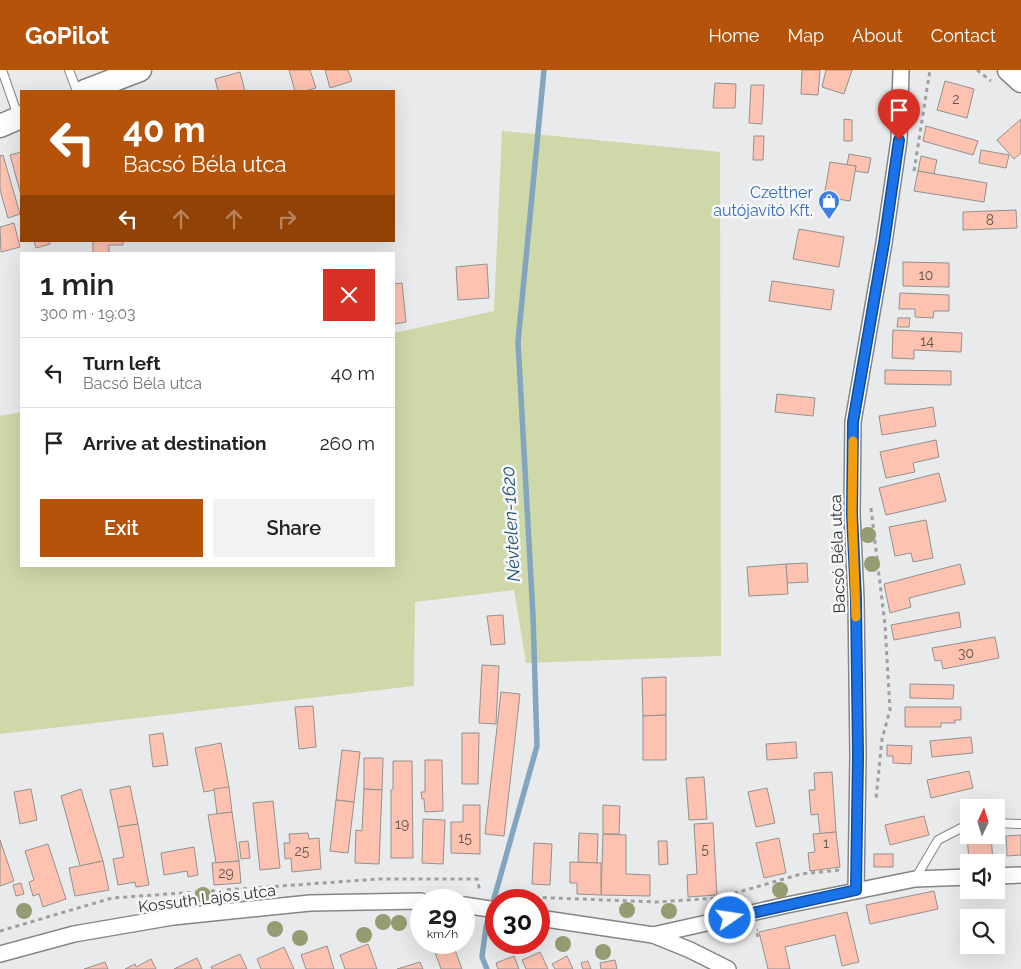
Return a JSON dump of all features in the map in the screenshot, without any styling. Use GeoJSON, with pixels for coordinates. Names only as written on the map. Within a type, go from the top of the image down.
{"type":"FeatureCollection","features":[{"type":"Feature","properties":{"kind":"main road"},"geometry":{"type":"LineString","coordinates":[[89,90],[140,70]]}},
{"type":"Feature","properties":{"kind":"main road"},"geometry":{"type":"LineString","coordinates":[[1009,70],[1021,81]]}},
{"type":"Feature","properties":{"kind":"street","name":"Bacsó Béla utca"},"geometry":{"type":"LineString","coordinates":[[856,890],[858,756],[856,599],[852,514],[853,422],[884,243],[899,140],[901,70]]}},
{"type":"Feature","properties":{"kind":"street"},"geometry":{"type":"LineString","coordinates":[[1005,876],[1021,875]]}},
{"type":"Feature","properties":{"kind":"street"},"geometry":{"type":"LineString","coordinates":[[653,935],[856,890],[915,879],[960,877]]}},
{"type":"Feature","properties":{"kind":"street","name":"Kossuth Lajos utca"},"geometry":{"type":"LineString","coordinates":[[0,954],[74,934],[173,917],[310,903],[410,901]]}},
{"type":"Feature","properties":{"kind":"street"},"geometry":{"type":"LineString","coordinates":[[550,920],[653,935],[690,950],[728,969]]}},
{"type":"Feature","properties":{"kind":"lane"},"geometry":{"type":"LineString","coordinates":[[2,70],[13,120]]}},
{"type":"Feature","properties":{"kind":"lane"},"geometry":{"type":"LineString","coordinates":[[69,70],[77,90]]}},
{"type":"Feature","properties":{"kind":"lane"},"geometry":{"type":"LineString","coordinates":[[1005,823],[1021,824]]}},
{"type":"Feature","properties":{"kind":"lane"},"geometry":{"type":"LineString","coordinates":[[915,879],[938,840],[960,829]]}},
{"type":"Feature","properties":{"kind":"path"},"geometry":{"type":"LineString","coordinates":[[913,175],[930,70]]}},
{"type":"Feature","properties":{"kind":"path"},"geometry":{"type":"LineString","coordinates":[[871,507],[885,625],[890,710],[882,739],[876,800]]}},
{"type":"Feature","properties":{"kind":"path"},"geometry":{"type":"LineString","coordinates":[[550,898],[657,902],[718,898],[801,874],[856,868]]}},
{"type":"Feature","properties":{"kind":"path"},"geometry":{"type":"LineString","coordinates":[[0,931],[112,898],[151,894],[225,891]]}},
{"type":"Feature","properties":{"kind":"green space"},"geometry":{"type":"Polygon","coordinates":[[[502,131],[720,152],[721,656],[526,663],[514,590],[415,602],[414,686],[0,734],[0,416],[20,412],[20,567],[395,567],[395,333],[494,311],[502,131]]]}},
{"type":"Feature","properties":{"kind":"building"},"geometry":{"type":"Polygon","coordinates":[[[289,70],[310,70],[316,88],[295,90],[289,70]]]}},
{"type":"Feature","properties":{"kind":"building"},"geometry":{"type":"Polygon","coordinates":[[[325,70],[348,70],[352,81],[330,88],[325,70]]]}},
{"type":"Feature","properties":{"kind":"building"},"geometry":{"type":"Polygon","coordinates":[[[802,70],[820,70],[818,95],[801,94],[802,70]]]}},
{"type":"Feature","properties":{"kind":"building"},"geometry":{"type":"Polygon","coordinates":[[[826,70],[852,70],[844,94],[822,87],[826,70]]]}},
{"type":"Feature","properties":{"kind":"building"},"geometry":{"type":"Polygon","coordinates":[[[240,72],[245,90],[218,90],[215,79],[240,72]]]}},
{"type":"Feature","properties":{"kind":"building"},"geometry":{"type":"Polygon","coordinates":[[[945,81],[974,89],[967,118],[937,110],[945,81]]]}},
{"type":"Feature","properties":{"kind":"building"},"geometry":{"type":"Polygon","coordinates":[[[715,83],[736,84],[735,108],[713,108],[715,83]]]}},
{"type":"Feature","properties":{"kind":"building"},"geometry":{"type":"Polygon","coordinates":[[[751,85],[764,85],[762,124],[749,123],[751,85]]]}},
{"type":"Feature","properties":{"kind":"building"},"geometry":{"type":"Polygon","coordinates":[[[844,119],[852,120],[852,141],[844,141],[844,119]]]}},
{"type":"Feature","properties":{"kind":"building"},"geometry":{"type":"Polygon","coordinates":[[[1021,119],[1021,153],[1014,159],[997,140],[1021,119]]]}},
{"type":"Feature","properties":{"kind":"building"},"geometry":{"type":"Polygon","coordinates":[[[926,126],[978,141],[973,155],[923,141],[926,126]]]}},
{"type":"Feature","properties":{"kind":"building"},"geometry":{"type":"Polygon","coordinates":[[[754,136],[764,136],[763,160],[753,160],[754,136]]]}},
{"type":"Feature","properties":{"kind":"building"},"geometry":{"type":"Polygon","coordinates":[[[981,150],[1009,155],[1006,168],[979,163],[981,150]]]}},
{"type":"Feature","properties":{"kind":"building"},"geometry":{"type":"Polygon","coordinates":[[[20,152],[20,191],[10,155],[20,152]]]}},
{"type":"Feature","properties":{"kind":"building"},"geometry":{"type":"Polygon","coordinates":[[[849,154],[871,158],[868,173],[855,171],[856,166],[847,165],[849,154]]]}},
{"type":"Feature","properties":{"kind":"building"},"geometry":{"type":"Polygon","coordinates":[[[3,155],[20,214],[8,218],[0,190],[0,156],[3,155]]]}},
{"type":"Feature","properties":{"kind":"building"},"geometry":{"type":"Polygon","coordinates":[[[921,156],[937,160],[934,174],[918,171],[921,156]]]}},
{"type":"Feature","properties":{"kind":"building"},"geometry":{"type":"Polygon","coordinates":[[[830,162],[856,166],[850,201],[824,197],[830,162]]]}},
{"type":"Feature","properties":{"kind":"building"},"geometry":{"type":"Polygon","coordinates":[[[918,171],[987,183],[984,202],[914,191],[918,171]]]}},
{"type":"Feature","properties":{"kind":"building"},"geometry":{"type":"Polygon","coordinates":[[[1016,210],[1017,228],[963,230],[963,212],[1016,210]]]}},
{"type":"Feature","properties":{"kind":"building"},"geometry":{"type":"Polygon","coordinates":[[[14,223],[20,247],[1,252],[0,227],[14,223]]]}},
{"type":"Feature","properties":{"kind":"building"},"geometry":{"type":"Polygon","coordinates":[[[799,229],[844,237],[839,267],[793,259],[799,229]]]}},
{"type":"Feature","properties":{"kind":"building"},"geometry":{"type":"Polygon","coordinates":[[[34,242],[49,242],[50,244],[36,248],[34,242]]]}},
{"type":"Feature","properties":{"kind":"building"},"geometry":{"type":"Polygon","coordinates":[[[93,242],[123,242],[123,245],[109,245],[109,252],[93,252],[93,242]]]}},
{"type":"Feature","properties":{"kind":"building"},"geometry":{"type":"Polygon","coordinates":[[[903,262],[949,263],[949,287],[903,286],[903,262]]]}},
{"type":"Feature","properties":{"kind":"building"},"geometry":{"type":"Polygon","coordinates":[[[487,264],[489,298],[458,300],[456,267],[487,264]]]}},
{"type":"Feature","properties":{"kind":"building"},"geometry":{"type":"Polygon","coordinates":[[[772,281],[834,290],[831,310],[769,301],[772,281]]]}},
{"type":"Feature","properties":{"kind":"building"},"geometry":{"type":"Polygon","coordinates":[[[402,283],[406,322],[395,324],[395,284],[402,283]]]}},
{"type":"Feature","properties":{"kind":"building"},"geometry":{"type":"Polygon","coordinates":[[[900,293],[949,295],[949,311],[934,311],[933,318],[915,317],[915,309],[899,309],[900,293]]]}},
{"type":"Feature","properties":{"kind":"building"},"geometry":{"type":"Polygon","coordinates":[[[898,318],[910,318],[909,327],[897,327],[898,318]]]}},
{"type":"Feature","properties":{"kind":"building"},"geometry":{"type":"Polygon","coordinates":[[[893,330],[962,333],[961,352],[914,350],[914,359],[892,358],[893,330]]]}},
{"type":"Feature","properties":{"kind":"building"},"geometry":{"type":"Polygon","coordinates":[[[885,370],[951,371],[951,385],[885,384],[885,370]]]}},
{"type":"Feature","properties":{"kind":"building"},"geometry":{"type":"Polygon","coordinates":[[[777,394],[815,398],[813,416],[775,412],[777,394]]]}},
{"type":"Feature","properties":{"kind":"building"},"geometry":{"type":"Polygon","coordinates":[[[933,407],[936,426],[882,435],[879,416],[933,407]]]}},
{"type":"Feature","properties":{"kind":"building"},"geometry":{"type":"Polygon","coordinates":[[[936,440],[939,457],[913,463],[915,472],[886,478],[880,452],[936,440]]]}},
{"type":"Feature","properties":{"kind":"building"},"geometry":{"type":"Polygon","coordinates":[[[939,473],[946,501],[886,515],[879,488],[939,473]]]}},
{"type":"Feature","properties":{"kind":"building"},"geometry":{"type":"Polygon","coordinates":[[[926,520],[933,558],[913,562],[911,553],[895,556],[889,527],[926,520]]]}},
{"type":"Feature","properties":{"kind":"building"},"geometry":{"type":"Polygon","coordinates":[[[807,563],[808,582],[787,583],[786,564],[807,563]]]}},
{"type":"Feature","properties":{"kind":"building"},"geometry":{"type":"Polygon","coordinates":[[[786,564],[788,594],[749,596],[747,567],[786,564]]]}},
{"type":"Feature","properties":{"kind":"building"},"geometry":{"type":"Polygon","coordinates":[[[960,564],[965,584],[909,598],[911,607],[890,613],[884,584],[960,564]]]}},
{"type":"Feature","properties":{"kind":"building"},"geometry":{"type":"Polygon","coordinates":[[[959,612],[961,627],[894,640],[891,625],[959,612]]]}},
{"type":"Feature","properties":{"kind":"building"},"geometry":{"type":"Polygon","coordinates":[[[503,615],[505,644],[491,645],[487,616],[503,615]]]}},
{"type":"Feature","properties":{"kind":"building"},"geometry":{"type":"Polygon","coordinates":[[[995,637],[999,658],[943,669],[941,660],[935,661],[932,648],[995,637]]]}},
{"type":"Feature","properties":{"kind":"building"},"geometry":{"type":"Polygon","coordinates":[[[482,665],[499,666],[496,724],[479,723],[482,665]]]}},
{"type":"Feature","properties":{"kind":"building"},"geometry":{"type":"Polygon","coordinates":[[[666,677],[666,715],[643,716],[642,678],[666,677]]]}},
{"type":"Feature","properties":{"kind":"building"},"geometry":{"type":"Polygon","coordinates":[[[910,684],[954,685],[953,699],[910,698],[910,684]]]}},
{"type":"Feature","properties":{"kind":"building"},"geometry":{"type":"Polygon","coordinates":[[[501,692],[520,694],[504,836],[485,834],[501,692]]]}},
{"type":"Feature","properties":{"kind":"building"},"geometry":{"type":"Polygon","coordinates":[[[313,706],[316,747],[299,749],[295,707],[313,706]]]}},
{"type":"Feature","properties":{"kind":"building"},"geometry":{"type":"Polygon","coordinates":[[[905,707],[961,707],[961,720],[955,720],[955,723],[941,723],[941,727],[905,727],[905,707]]]}},
{"type":"Feature","properties":{"kind":"building"},"geometry":{"type":"Polygon","coordinates":[[[666,715],[666,760],[643,760],[643,716],[666,715]]]}},
{"type":"Feature","properties":{"kind":"building"},"geometry":{"type":"Polygon","coordinates":[[[163,733],[168,765],[153,767],[149,735],[163,733]]]}},
{"type":"Feature","properties":{"kind":"building"},"geometry":{"type":"Polygon","coordinates":[[[462,733],[479,733],[478,784],[462,784],[462,733]]]}},
{"type":"Feature","properties":{"kind":"building"},"geometry":{"type":"Polygon","coordinates":[[[971,737],[973,753],[932,757],[930,741],[971,737]]]}},
{"type":"Feature","properties":{"kind":"building"},"geometry":{"type":"Polygon","coordinates":[[[796,742],[797,758],[767,760],[766,744],[796,742]]]}},
{"type":"Feature","properties":{"kind":"building"},"geometry":{"type":"Polygon","coordinates":[[[221,743],[229,787],[204,792],[195,748],[221,743]]]}},
{"type":"Feature","properties":{"kind":"building"},"geometry":{"type":"Polygon","coordinates":[[[887,745],[912,746],[911,764],[893,763],[893,756],[887,756],[887,745]]]}},
{"type":"Feature","properties":{"kind":"building"},"geometry":{"type":"Polygon","coordinates":[[[342,750],[360,752],[354,802],[336,800],[342,750]]]}},
{"type":"Feature","properties":{"kind":"building"},"geometry":{"type":"Polygon","coordinates":[[[364,758],[383,758],[382,790],[364,789],[364,758]]]}},
{"type":"Feature","properties":{"kind":"building"},"geometry":{"type":"Polygon","coordinates":[[[425,760],[442,760],[443,811],[425,812],[424,799],[422,799],[421,792],[425,792],[425,760]]]}},
{"type":"Feature","properties":{"kind":"building"},"geometry":{"type":"Polygon","coordinates":[[[393,761],[412,761],[413,858],[391,858],[393,761]]]}},
{"type":"Feature","properties":{"kind":"building"},"geometry":{"type":"Polygon","coordinates":[[[969,771],[973,788],[931,798],[927,780],[969,771]]]}},
{"type":"Feature","properties":{"kind":"building"},"geometry":{"type":"Polygon","coordinates":[[[832,772],[836,832],[820,834],[818,814],[811,815],[809,790],[815,790],[814,773],[832,772]]]}},
{"type":"Feature","properties":{"kind":"building"},"geometry":{"type":"Polygon","coordinates":[[[704,777],[707,819],[689,820],[686,778],[704,777]]]}},
{"type":"Feature","properties":{"kind":"building"},"geometry":{"type":"Polygon","coordinates":[[[130,786],[138,824],[118,827],[110,790],[130,786]]]}},
{"type":"Feature","properties":{"kind":"building"},"geometry":{"type":"Polygon","coordinates":[[[229,787],[232,812],[217,814],[214,789],[229,787]]]}},
{"type":"Feature","properties":{"kind":"building"},"geometry":{"type":"Polygon","coordinates":[[[767,788],[775,823],[756,827],[748,792],[767,788]]]}},
{"type":"Feature","properties":{"kind":"building"},"geometry":{"type":"Polygon","coordinates":[[[31,789],[37,820],[20,824],[14,792],[31,789]]]}},
{"type":"Feature","properties":{"kind":"building"},"geometry":{"type":"Polygon","coordinates":[[[81,789],[103,861],[80,866],[61,796],[81,789]]]}},
{"type":"Feature","properties":{"kind":"building"},"geometry":{"type":"Polygon","coordinates":[[[364,789],[382,790],[379,864],[355,863],[356,830],[362,831],[364,789]]]}},
{"type":"Feature","properties":{"kind":"building"},"geometry":{"type":"Polygon","coordinates":[[[336,800],[354,802],[348,853],[330,851],[336,800]]]}},
{"type":"Feature","properties":{"kind":"building"},"geometry":{"type":"Polygon","coordinates":[[[273,801],[280,868],[260,870],[253,803],[273,801]]]}},
{"type":"Feature","properties":{"kind":"building"},"geometry":{"type":"Polygon","coordinates":[[[463,805],[480,805],[480,854],[451,853],[451,822],[463,822],[463,805]]]}},
{"type":"Feature","properties":{"kind":"building"},"geometry":{"type":"Polygon","coordinates":[[[603,805],[620,806],[619,834],[603,834],[603,805]]]}},
{"type":"Feature","properties":{"kind":"building"},"geometry":{"type":"Polygon","coordinates":[[[232,812],[239,861],[216,863],[208,815],[232,812]]]}},
{"type":"Feature","properties":{"kind":"building"},"geometry":{"type":"Polygon","coordinates":[[[924,816],[929,835],[890,845],[885,825],[924,816]]]}},
{"type":"Feature","properties":{"kind":"building"},"geometry":{"type":"Polygon","coordinates":[[[423,819],[445,820],[443,864],[422,863],[423,819]]]}},
{"type":"Feature","properties":{"kind":"building"},"geometry":{"type":"Polygon","coordinates":[[[713,823],[717,895],[688,897],[687,875],[697,874],[694,824],[713,823]]]}},
{"type":"Feature","properties":{"kind":"building"},"geometry":{"type":"Polygon","coordinates":[[[138,824],[149,885],[136,887],[135,882],[118,885],[113,859],[124,857],[118,827],[138,824]]]}},
{"type":"Feature","properties":{"kind":"building"},"geometry":{"type":"Polygon","coordinates":[[[836,832],[840,867],[810,871],[808,853],[815,852],[813,834],[836,832]]]}},
{"type":"Feature","properties":{"kind":"building"},"geometry":{"type":"Polygon","coordinates":[[[308,833],[309,839],[319,838],[321,869],[292,872],[291,858],[285,859],[284,843],[290,843],[289,834],[308,833]]]}},
{"type":"Feature","properties":{"kind":"building"},"geometry":{"type":"Polygon","coordinates":[[[579,833],[598,834],[597,863],[578,862],[579,833]]]}},
{"type":"Feature","properties":{"kind":"building"},"geometry":{"type":"Polygon","coordinates":[[[603,834],[626,835],[626,874],[650,875],[650,896],[601,895],[603,834]]]}},
{"type":"Feature","properties":{"kind":"building"},"geometry":{"type":"Polygon","coordinates":[[[1021,835],[1021,855],[1007,856],[1006,836],[1021,835]]]}},
{"type":"Feature","properties":{"kind":"building"},"geometry":{"type":"Polygon","coordinates":[[[779,838],[786,873],[764,878],[756,843],[779,838]]]}},
{"type":"Feature","properties":{"kind":"building"},"geometry":{"type":"Polygon","coordinates":[[[0,840],[14,881],[0,886],[0,840]]]}},
{"type":"Feature","properties":{"kind":"building"},"geometry":{"type":"Polygon","coordinates":[[[248,841],[250,858],[241,859],[239,842],[248,841]]]}},
{"type":"Feature","properties":{"kind":"building"},"geometry":{"type":"Polygon","coordinates":[[[658,841],[667,841],[668,864],[659,865],[658,841]]]}},
{"type":"Feature","properties":{"kind":"building"},"geometry":{"type":"Polygon","coordinates":[[[534,843],[552,844],[550,885],[532,884],[534,843]]]}},
{"type":"Feature","properties":{"kind":"building"},"geometry":{"type":"Polygon","coordinates":[[[48,844],[66,899],[43,907],[39,894],[33,896],[29,882],[34,880],[25,851],[48,844]]]}},
{"type":"Feature","properties":{"kind":"building"},"geometry":{"type":"Polygon","coordinates":[[[968,844],[992,844],[992,854],[968,854],[968,844]]]}},
{"type":"Feature","properties":{"kind":"building"},"geometry":{"type":"Polygon","coordinates":[[[194,847],[198,875],[188,877],[187,871],[164,875],[161,853],[194,847]]]}},
{"type":"Feature","properties":{"kind":"building"},"geometry":{"type":"Polygon","coordinates":[[[874,854],[893,854],[893,867],[874,867],[874,854]]]}},
{"type":"Feature","properties":{"kind":"building"},"geometry":{"type":"Polygon","coordinates":[[[103,861],[109,890],[75,896],[69,868],[103,861]]]}},
{"type":"Feature","properties":{"kind":"building"},"geometry":{"type":"Polygon","coordinates":[[[239,861],[241,883],[214,885],[212,863],[239,861]]]}},
{"type":"Feature","properties":{"kind":"building"},"geometry":{"type":"Polygon","coordinates":[[[570,862],[601,863],[601,895],[577,894],[577,883],[570,883],[570,862]]]}},
{"type":"Feature","properties":{"kind":"building"},"geometry":{"type":"Polygon","coordinates":[[[21,883],[24,894],[16,896],[13,885],[21,883]]]}},
{"type":"Feature","properties":{"kind":"building"},"geometry":{"type":"Polygon","coordinates":[[[934,891],[938,909],[870,924],[866,905],[934,891]]]}},
{"type":"Feature","properties":{"kind":"building"},"geometry":{"type":"Polygon","coordinates":[[[847,912],[859,962],[842,966],[835,935],[785,947],[790,969],[768,969],[759,932],[847,912]]]}},
{"type":"Feature","properties":{"kind":"building"},"geometry":{"type":"Polygon","coordinates":[[[368,944],[377,969],[345,969],[340,955],[368,944]]]}},
{"type":"Feature","properties":{"kind":"building"},"geometry":{"type":"Polygon","coordinates":[[[327,946],[334,969],[306,969],[301,955],[327,946]]]}},
{"type":"Feature","properties":{"kind":"building"},"geometry":{"type":"Polygon","coordinates":[[[284,947],[294,969],[261,969],[257,959],[284,947]]]}},
{"type":"Feature","properties":{"kind":"building"},"geometry":{"type":"Polygon","coordinates":[[[240,954],[247,969],[212,969],[211,967],[240,954]]]}},
{"type":"Feature","properties":{"kind":"building"},"geometry":{"type":"Polygon","coordinates":[[[436,954],[456,954],[462,969],[441,969],[436,954]]]}},
{"type":"Feature","properties":{"kind":"building"},"geometry":{"type":"Polygon","coordinates":[[[536,954],[541,954],[548,969],[526,969],[522,960],[536,954]]]}},
{"type":"Feature","properties":{"kind":"building"},"geometry":{"type":"Polygon","coordinates":[[[514,956],[519,969],[498,969],[496,963],[514,956]]]}},
{"type":"Feature","properties":{"kind":"building"},"geometry":{"type":"Polygon","coordinates":[[[567,956],[573,969],[555,969],[552,964],[567,956]]]}},
{"type":"Feature","properties":{"kind":"building"},"geometry":{"type":"Polygon","coordinates":[[[197,958],[202,969],[174,969],[197,958]]]}},
{"type":"Feature","properties":{"kind":"building"},"geometry":{"type":"Polygon","coordinates":[[[151,959],[156,969],[125,969],[135,964],[136,967],[151,959]]]}},
{"type":"Feature","properties":{"kind":"building"},"geometry":{"type":"Polygon","coordinates":[[[615,960],[617,969],[601,969],[600,963],[615,960]]]}},
{"type":"Feature","properties":{"kind":"building"},"geometry":{"type":"Polygon","coordinates":[[[588,961],[591,969],[583,969],[581,963],[588,961]]]}},
{"type":"Feature","properties":{"kind":"building"},"geometry":{"type":"Polygon","coordinates":[[[105,962],[108,969],[84,969],[105,962]]]}},
{"type":"Feature","properties":{"kind":"building"},"geometry":{"type":"Polygon","coordinates":[[[420,962],[423,969],[397,969],[420,962]]]}},
{"type":"Feature","properties":{"kind":"waterway","name":"Névtelen-1620"},"geometry":{"type":"LineString","coordinates":[[487,969],[482,957],[486,927],[537,746],[533,616],[518,342],[544,70]]}},
{"type":"Feature","properties":{"kind":"slow traffic"},"geometry":{"type":"LineString","coordinates":[[853,441],[852,514],[856,617]]}},
{"type":"Feature","properties":{"kind":"place","name":"Czettner autójavító Kft."},"geometry":{"type":"Point","coordinates":[829,220]}},
{"type":"Feature","properties":{"kind":"route"},"geometry":{"type":"LineString","coordinates":[[730,918],[856,890],[858,756],[856,599],[852,514],[853,422],[884,243],[899,140]]}}]}
